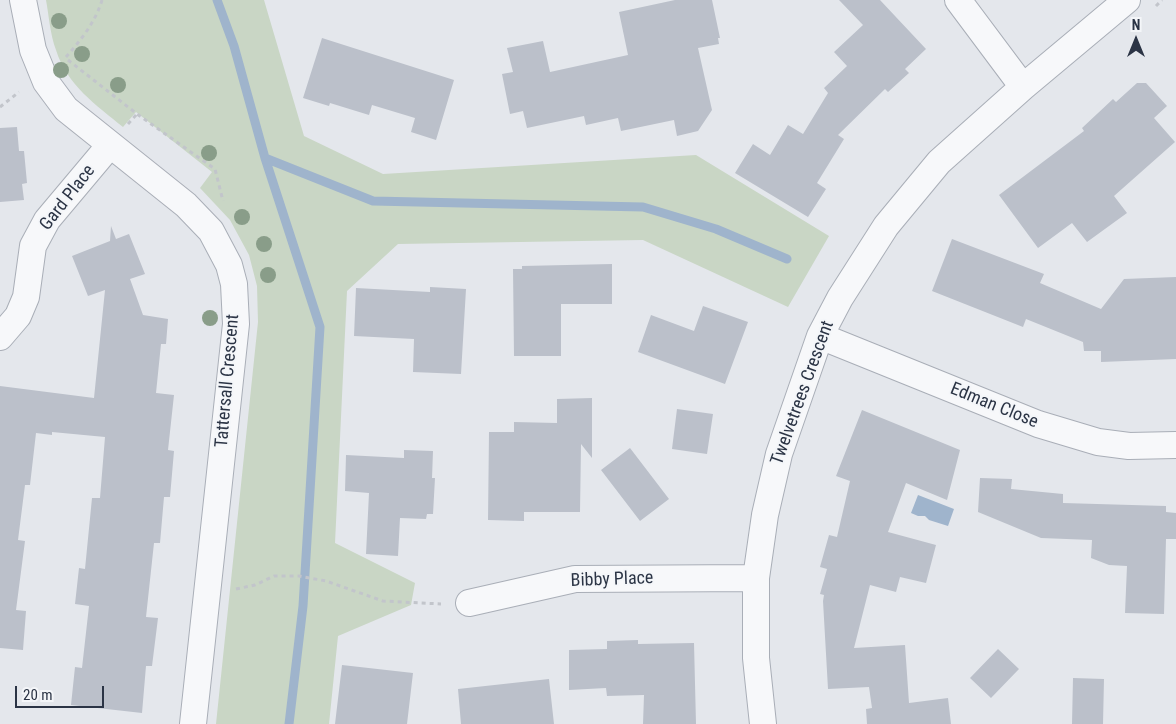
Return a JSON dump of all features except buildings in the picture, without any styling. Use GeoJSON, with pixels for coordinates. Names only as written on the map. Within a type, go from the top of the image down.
{"type":"FeatureCollection","features":[{"type":"Feature","properties":{"kind":"street","name":"Tattersall Crescent"},"geometry":{"type":"LineString","coordinates":[[23,0],[33,50],[46,82],[66,109],[186,205],[211,231],[229,265],[234,284],[236,324],[193,724]]}},
{"type":"Feature","properties":{"kind":"street"},"geometry":{"type":"LineString","coordinates":[[958,0],[1023,87]]}},
{"type":"Feature","properties":{"kind":"street","name":"Twelvetrees Crescent"},"geometry":{"type":"LineString","coordinates":[[763,724],[756,658],[756,578],[765,515],[778,454],[820,336],[840,298],[886,226],[940,162],[1023,87],[1127,0]]}},
{"type":"Feature","properties":{"kind":"street","name":"Gard Place"},"geometry":{"type":"LineString","coordinates":[[0,337],[18,316],[26,297],[33,246],[47,220],[110,145]]}},
{"type":"Feature","properties":{"kind":"street","name":"Edman Close"},"geometry":{"type":"LineString","coordinates":[[820,336],[1038,424],[1098,442],[1129,446],[1176,445]]}},
{"type":"Feature","properties":{"kind":"street","name":"Bibby Place"},"geometry":{"type":"LineString","coordinates":[[469,604],[575,579],[756,578]]}},
{"type":"Feature","properties":{"kind":"path"},"geometry":{"type":"LineString","coordinates":[[208,588],[226,587],[234,589],[255,585],[274,576],[299,576],[326,581],[383,601],[469,604]]}},
{"type":"Feature","properties":{"kind":"green space"},"geometry":{"type":"Polygon","coordinates":[[[46,0],[264,0],[304,136],[383,174],[696,155],[829,236],[788,307],[643,240],[398,244],[347,291],[335,543],[415,583],[411,605],[338,636],[329,724],[216,724],[258,322],[257,286],[249,255],[230,220],[200,188],[212,172],[136,112],[123,127],[75,84],[67,74],[56,50],[52,38],[46,0]]]}},
{"type":"Feature","properties":{"kind":"water"},"geometry":{"type":"Polygon","coordinates":[[[918,495],[954,509],[948,526],[929,520],[925,516],[911,513],[918,495]]]}},
{"type":"Feature","properties":{"kind":"waterway"},"geometry":{"type":"LineString","coordinates":[[217,0],[234,46],[265,158],[373,201],[643,207],[716,229],[787,259]]}},
{"type":"Feature","properties":{"kind":"waterway"},"geometry":{"type":"LineString","coordinates":[[265,158],[320,327],[303,606],[289,724]]}}]}
